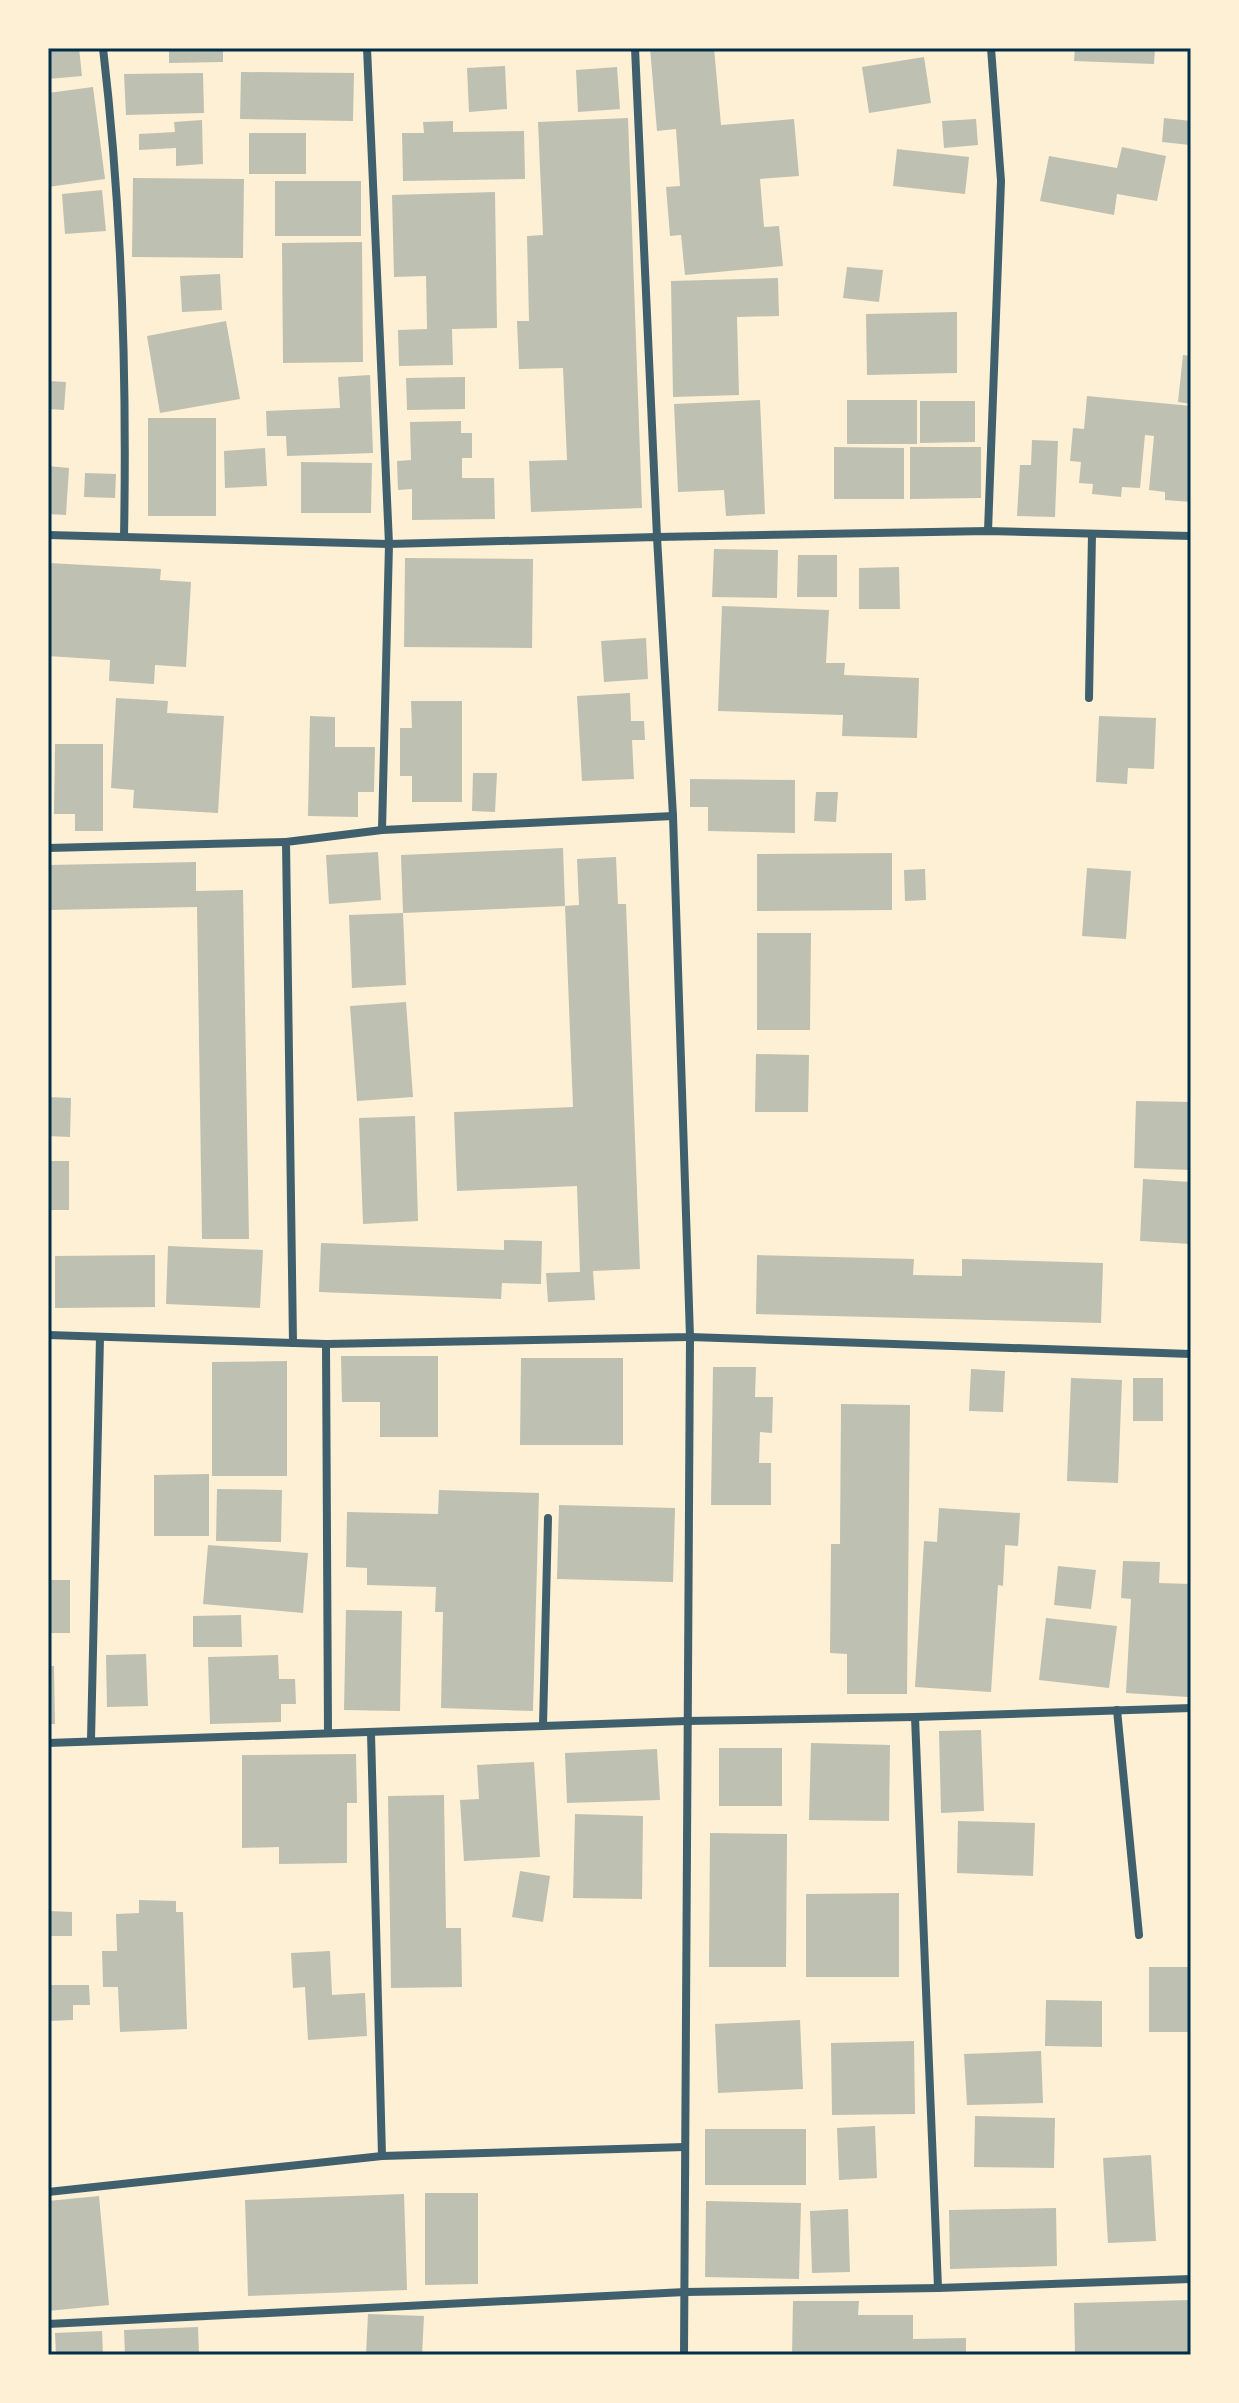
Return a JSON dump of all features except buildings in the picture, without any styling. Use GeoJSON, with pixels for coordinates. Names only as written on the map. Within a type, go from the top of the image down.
{"type":"FeatureCollection","features":[{"type":"Feature","properties":{"kind":"street"},"geometry":{"type":"LineString","coordinates":[[103,48],[113,132],[123,298],[124,537]]}},
{"type":"Feature","properties":{"kind":"street"},"geometry":{"type":"LineString","coordinates":[[367,48],[389,544],[382,830]]}},
{"type":"Feature","properties":{"kind":"street"},"geometry":{"type":"LineString","coordinates":[[635,48],[673,816],[690,1337],[684,2355]]}},
{"type":"Feature","properties":{"kind":"street"},"geometry":{"type":"LineString","coordinates":[[988,531],[1001,181],[991,48]]}},
{"type":"Feature","properties":{"kind":"street"},"geometry":{"type":"LineString","coordinates":[[48,535],[389,544],[988,531],[1191,536]]}},
{"type":"Feature","properties":{"kind":"street"},"geometry":{"type":"LineString","coordinates":[[1089,698],[1092,534]]}},
{"type":"Feature","properties":{"kind":"street"},"geometry":{"type":"LineString","coordinates":[[48,848],[286,842],[382,830],[673,816]]}},
{"type":"Feature","properties":{"kind":"street"},"geometry":{"type":"LineString","coordinates":[[286,842],[293,1343]]}},
{"type":"Feature","properties":{"kind":"street"},"geometry":{"type":"LineString","coordinates":[[48,1335],[326,1344],[690,1337],[1191,1354]]}},
{"type":"Feature","properties":{"kind":"street"},"geometry":{"type":"LineString","coordinates":[[91,1740],[100,1337]]}},
{"type":"Feature","properties":{"kind":"street"},"geometry":{"type":"LineString","coordinates":[[326,1344],[328,1732]]}},
{"type":"Feature","properties":{"kind":"street"},"geometry":{"type":"LineString","coordinates":[[543,1726],[548,1518]]}},
{"type":"Feature","properties":{"kind":"street"},"geometry":{"type":"LineString","coordinates":[[48,1743],[686,1721],[1191,1708]]}},
{"type":"Feature","properties":{"kind":"street"},"geometry":{"type":"LineString","coordinates":[[1117,1710],[1139,1935]]}},
{"type":"Feature","properties":{"kind":"street"},"geometry":{"type":"LineString","coordinates":[[915,1717],[938,2288]]}},
{"type":"Feature","properties":{"kind":"street"},"geometry":{"type":"LineString","coordinates":[[371,1733],[382,2156]]}},
{"type":"Feature","properties":{"kind":"street"},"geometry":{"type":"LineString","coordinates":[[48,2192],[382,2156],[685,2147]]}},
{"type":"Feature","properties":{"kind":"street"},"geometry":{"type":"LineString","coordinates":[[48,2324],[685,2292],[938,2288],[1191,2279]]}}]}
